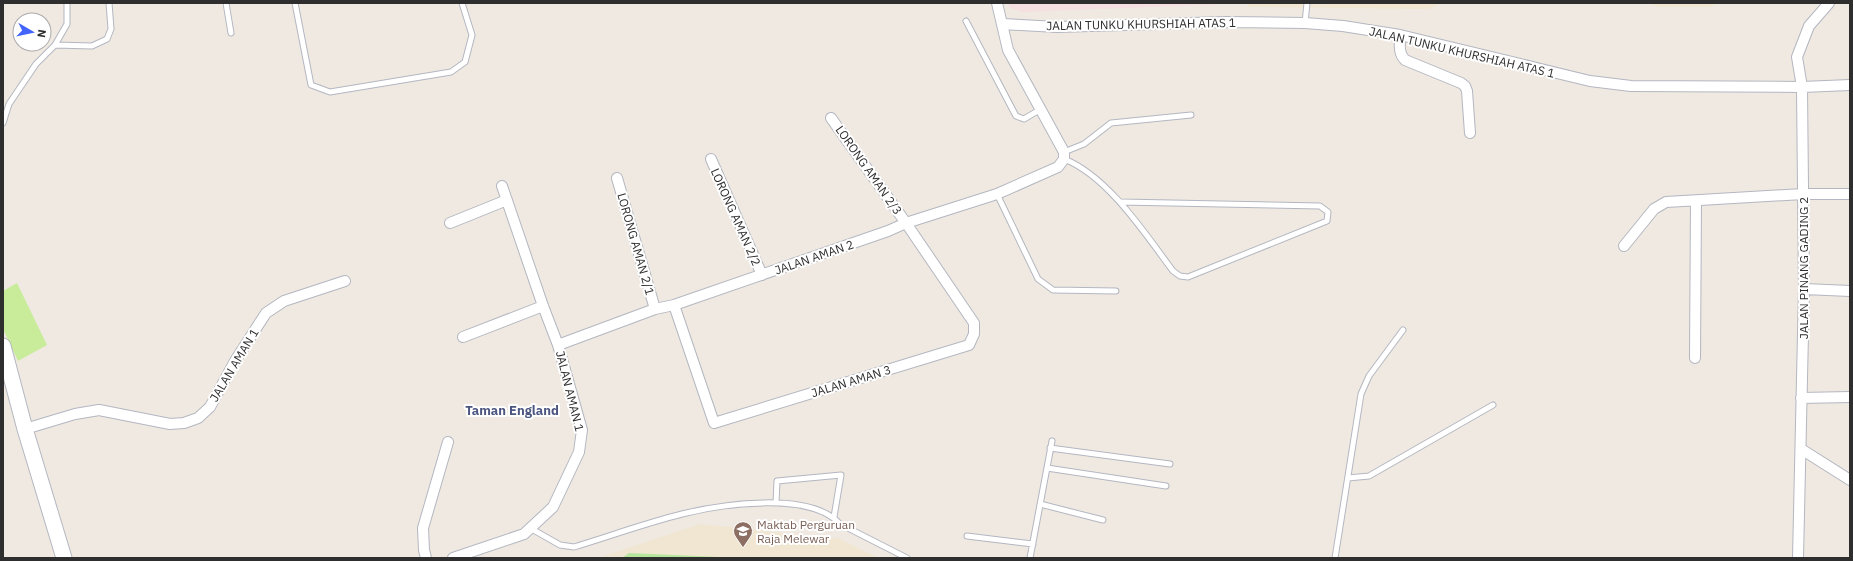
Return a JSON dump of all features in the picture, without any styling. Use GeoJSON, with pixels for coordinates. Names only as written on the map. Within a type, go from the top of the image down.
{"type":"FeatureCollection","features":[{"type":"Feature","properties":{"kind":"main road"},"geometry":{"type":"LineString","coordinates":[[3,346],[25,429],[64,558]]}},
{"type":"Feature","properties":{"kind":"street"},"geometry":{"type":"LineString","coordinates":[[997,3],[1008,50],[1041,109],[1064,155]]}},
{"type":"Feature","properties":{"kind":"street","name":"JALAN PINANG GADING 2"},"geometry":{"type":"LineString","coordinates":[[1798,558],[1804,289],[1802,87],[1797,58],[1809,26],[1829,3]]}},
{"type":"Feature","properties":{"kind":"street","name":"JALAN TUNKU KHURSHIAH ATAS 1"},"geometry":{"type":"LineString","coordinates":[[1002,24],[1057,27],[1226,22],[1304,23],[1343,26],[1400,36],[1590,81],[1631,86],[1802,87],[1850,85]]}},
{"type":"Feature","properties":{"kind":"street"},"geometry":{"type":"LineString","coordinates":[[1400,36],[1399,52],[1405,60],[1461,82],[1465,86],[1467,91],[1470,133]]}},
{"type":"Feature","properties":{"kind":"street","name":"LORONG AMAN 2/3"},"geometry":{"type":"LineString","coordinates":[[831,118],[906,223]]}},
{"type":"Feature","properties":{"kind":"street","name":"JALAN AMAN 2"},"geometry":{"type":"LineString","coordinates":[[558,345],[655,309],[674,305],[888,231],[906,223],[996,194],[1058,167],[1064,155]]}},
{"type":"Feature","properties":{"kind":"street","name":"LORONG AMAN 2/2"},"geometry":{"type":"LineString","coordinates":[[711,159],[762,275]]}},
{"type":"Feature","properties":{"kind":"street","name":"LORONG AMAN 2/1"},"geometry":{"type":"LineString","coordinates":[[617,178],[655,309]]}},
{"type":"Feature","properties":{"kind":"street","name":"JALAN AMAN 1"},"geometry":{"type":"LineString","coordinates":[[453,558],[524,534],[554,507],[579,452],[582,430],[558,345],[502,186]]}},
{"type":"Feature","properties":{"kind":"street"},"geometry":{"type":"LineString","coordinates":[[1624,246],[1654,209],[1666,202],[1803,194],[1850,194]]}},
{"type":"Feature","properties":{"kind":"street"},"geometry":{"type":"LineString","coordinates":[[450,223],[507,200]]}},
{"type":"Feature","properties":{"kind":"street"},"geometry":{"type":"LineString","coordinates":[[1695,358],[1696,201]]}},
{"type":"Feature","properties":{"kind":"street","name":"JALAN AMAN 3"},"geometry":{"type":"LineString","coordinates":[[674,305],[714,423],[969,345],[974,334],[974,323],[906,223]]}},
{"type":"Feature","properties":{"kind":"street","name":"JALAN AMAN 1"},"geometry":{"type":"LineString","coordinates":[[25,429],[75,414],[99,410],[170,424],[184,423],[198,418],[210,407],[235,362],[266,313],[284,301],[345,281]]}},
{"type":"Feature","properties":{"kind":"street"},"geometry":{"type":"LineString","coordinates":[[1804,289],[1850,291]]}},
{"type":"Feature","properties":{"kind":"street"},"geometry":{"type":"LineString","coordinates":[[463,337],[543,306]]}},
{"type":"Feature","properties":{"kind":"street"},"geometry":{"type":"LineString","coordinates":[[1801,398],[1850,397]]}},
{"type":"Feature","properties":{"kind":"street"},"geometry":{"type":"LineString","coordinates":[[426,558],[423,528],[448,442]]}},
{"type":"Feature","properties":{"kind":"street"},"geometry":{"type":"LineString","coordinates":[[1800,449],[1850,480]]}},
{"type":"Feature","properties":{"kind":"lane"},"geometry":{"type":"LineString","coordinates":[[3,123],[9,104],[36,64],[55,44],[67,24],[67,3]]}},
{"type":"Feature","properties":{"kind":"lane"},"geometry":{"type":"LineString","coordinates":[[55,44],[92,46],[107,38],[111,29],[109,3]]}},
{"type":"Feature","properties":{"kind":"lane"},"geometry":{"type":"LineString","coordinates":[[226,3],[231,33]]}},
{"type":"Feature","properties":{"kind":"lane"},"geometry":{"type":"LineString","coordinates":[[295,3],[311,85],[330,92],[451,72],[465,62],[472,35],[462,3]]}},
{"type":"Feature","properties":{"kind":"lane"},"geometry":{"type":"LineString","coordinates":[[1304,23],[1307,3]]}},
{"type":"Feature","properties":{"kind":"lane"},"geometry":{"type":"LineString","coordinates":[[966,21],[1016,116],[1024,119],[1041,109]]}},
{"type":"Feature","properties":{"kind":"lane"},"geometry":{"type":"LineString","coordinates":[[1121,202],[1320,206],[1328,212],[1327,221],[1188,277],[1180,276],[1173,271],[1121,202],[1078,164],[1064,155],[1084,144],[1111,123],[1191,115]]}},
{"type":"Feature","properties":{"kind":"lane"},"geometry":{"type":"LineString","coordinates":[[996,194],[1038,279],[1054,290],[1116,291]]}},
{"type":"Feature","properties":{"kind":"lane"},"geometry":{"type":"LineString","coordinates":[[1335,558],[1361,394],[1369,376],[1403,330]]}},
{"type":"Feature","properties":{"kind":"lane"},"geometry":{"type":"LineString","coordinates":[[1348,478],[1369,476],[1493,405]]}},
{"type":"Feature","properties":{"kind":"lane"},"geometry":{"type":"LineString","coordinates":[[1030,558],[1052,441]]}},
{"type":"Feature","properties":{"kind":"lane"},"geometry":{"type":"LineString","coordinates":[[1050,448],[1170,464]]}},
{"type":"Feature","properties":{"kind":"lane"},"geometry":{"type":"LineString","coordinates":[[1047,468],[1166,486]]}},
{"type":"Feature","properties":{"kind":"lane"},"geometry":{"type":"LineString","coordinates":[[776,503],[777,481],[841,475],[834,517]]}},
{"type":"Feature","properties":{"kind":"lane"},"geometry":{"type":"LineString","coordinates":[[530,528],[560,546],[574,547],[682,514],[726,506],[791,503],[814,507],[834,517],[840,524],[907,558]]}},
{"type":"Feature","properties":{"kind":"lane"},"geometry":{"type":"LineString","coordinates":[[1040,504],[1103,520]]}},
{"type":"Feature","properties":{"kind":"lane"},"geometry":{"type":"LineString","coordinates":[[967,536],[1032,544]]}},
{"type":"Feature","properties":{"kind":"shaded area"},"geometry":{"type":"Polygon","coordinates":[[[1008,3],[1226,4],[1022,12],[1009,7],[1008,3]]]}},
{"type":"Feature","properties":{"kind":"shaded area"},"geometry":{"type":"Polygon","coordinates":[[[1248,3],[1441,3],[1429,9],[1248,7],[1248,3]]]}},
{"type":"Feature","properties":{"kind":"shaded area"},"geometry":{"type":"Polygon","coordinates":[[[1650,3],[1717,3],[1711,7],[1657,7],[1650,3]]]}},
{"type":"Feature","properties":{"kind":"shaded area","name":"Maktab Perguruan Raja Melewar"},"geometry":{"type":"Polygon","coordinates":[[[700,524],[840,539],[878,558],[598,558],[700,524]]]}},
{"type":"Feature","properties":{"kind":"green space"},"geometry":{"type":"Polygon","coordinates":[[[17,283],[47,345],[18,361],[3,329],[3,291],[17,283]]]}},
{"type":"Feature","properties":{"kind":"green space"},"geometry":{"type":"Polygon","coordinates":[[[629,553],[742,558],[622,558],[629,553]]]}},
{"type":"Feature","properties":{"kind":"place","name":"Maktab Perguruan Raja Melewar"},"geometry":{"type":"Point","coordinates":[743,548]}},
{"type":"Feature","properties":{"kind":"district","name":"Taman England"},"geometry":{"type":"Point","coordinates":[512,410]}}]}
